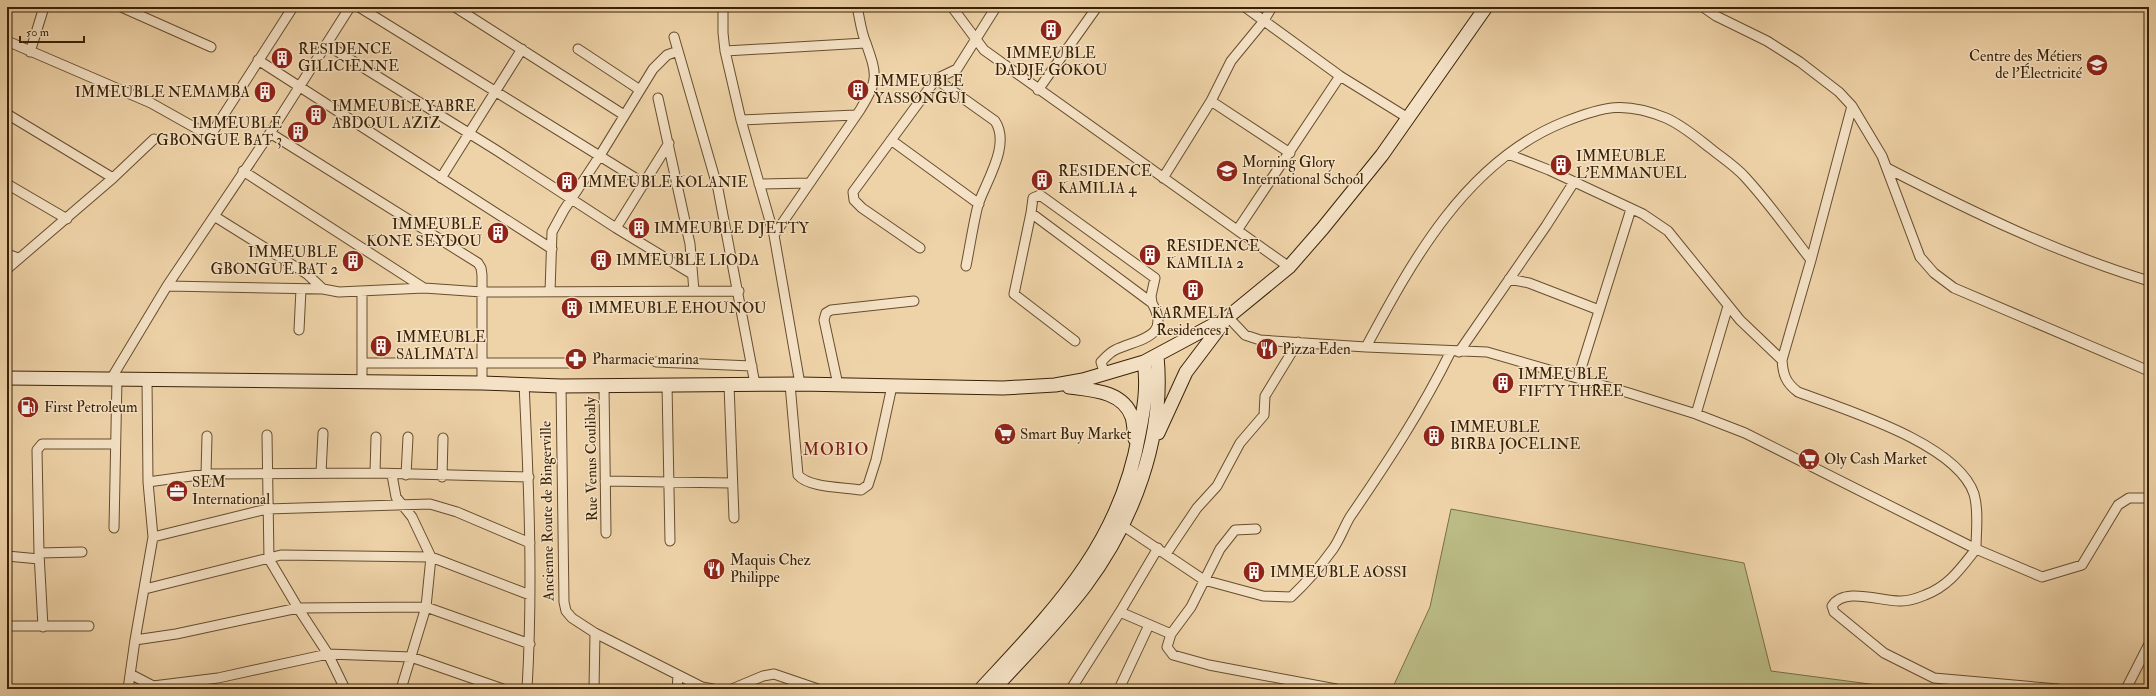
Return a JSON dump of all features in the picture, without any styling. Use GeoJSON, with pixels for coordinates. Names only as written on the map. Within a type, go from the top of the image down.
{"type":"FeatureCollection","features":[{"type":"Feature","properties":{"kind":"main road"},"geometry":{"type":"LineString","coordinates":[[7,378],[482,383],[561,386],[795,384],[1003,388],[1055,385],[1105,375],[1157,356],[1228,318],[1289,267],[1357,188],[1486,7]]}},
{"type":"Feature","properties":{"kind":"main road"},"geometry":{"type":"LineString","coordinates":[[994,689],[1057,620],[1085,586],[1103,559],[1122,525],[1172,399],[1186,372],[1228,318]]}},
{"type":"Feature","properties":{"kind":"main road"},"geometry":{"type":"LineString","coordinates":[[1150,453],[1159,377],[1157,356]]}},
{"type":"Feature","properties":{"kind":"main road"},"geometry":{"type":"LineString","coordinates":[[981,689],[1062,598],[1095,553],[1110,526],[1136,449],[1147,381],[1144,362]]}},
{"type":"Feature","properties":{"kind":"main road"},"geometry":{"type":"LineString","coordinates":[[1055,385],[1094,390],[1116,398],[1125,405],[1132,417],[1136,449]]}},
{"type":"Feature","properties":{"kind":"street"},"geometry":{"type":"LineString","coordinates":[[30,52],[44,7]]}},
{"type":"Feature","properties":{"kind":"street"},"geometry":{"type":"LineString","coordinates":[[121,7],[211,47]]}},
{"type":"Feature","properties":{"kind":"street"},"geometry":{"type":"LineString","coordinates":[[7,41],[151,103],[208,135],[212,134],[293,7]]}},
{"type":"Feature","properties":{"kind":"street"},"geometry":{"type":"LineString","coordinates":[[114,528],[114,379],[167,286],[270,133],[350,7]]}},
{"type":"Feature","properties":{"kind":"street"},"geometry":{"type":"LineString","coordinates":[[359,7],[599,157],[645,184]]}},
{"type":"Feature","properties":{"kind":"street"},"geometry":{"type":"LineString","coordinates":[[723,7],[725,51],[741,120],[774,235],[795,384],[798,475],[803,480],[815,484],[861,490],[868,485],[876,460],[892,386]]}},
{"type":"Feature","properties":{"kind":"street"},"geometry":{"type":"LineString","coordinates":[[774,235],[867,99],[875,77],[873,60],[865,43],[857,7]]}},
{"type":"Feature","properties":{"kind":"street"},"geometry":{"type":"LineString","coordinates":[[952,7],[984,50],[1038,90],[1289,267]]}},
{"type":"Feature","properties":{"kind":"street"},"geometry":{"type":"LineString","coordinates":[[920,248],[862,208],[854,200],[853,192],[936,79],[957,70],[996,7]]}},
{"type":"Feature","properties":{"kind":"street"},"geometry":{"type":"LineString","coordinates":[[1038,90],[1097,7]]}},
{"type":"Feature","properties":{"kind":"street"},"geometry":{"type":"LineString","coordinates":[[1245,7],[1263,22],[1340,76],[1408,118]]}},
{"type":"Feature","properties":{"kind":"street"},"geometry":{"type":"LineString","coordinates":[[1163,178],[1211,101],[1231,61],[1263,22],[1272,7]]}},
{"type":"Feature","properties":{"kind":"street"},"geometry":{"type":"LineString","coordinates":[[1703,7],[1716,16],[1767,41],[1800,62],[1839,92],[1852,106],[1882,156],[1913,242],[1920,257],[1934,273],[1954,288],[2149,371]]}},
{"type":"Feature","properties":{"kind":"street"},"geometry":{"type":"LineString","coordinates":[[460,8],[624,115]]}},
{"type":"Feature","properties":{"kind":"street"},"geometry":{"type":"LineString","coordinates":[[674,37],[718,190],[739,292],[755,384]]}},
{"type":"Feature","properties":{"kind":"street"},"geometry":{"type":"LineString","coordinates":[[725,51],[865,43]]}},
{"type":"Feature","properties":{"kind":"street"},"geometry":{"type":"LineString","coordinates":[[327,45],[616,228],[692,274]]}},
{"type":"Feature","properties":{"kind":"street"},"geometry":{"type":"LineString","coordinates":[[441,178],[467,134],[522,49]]}},
{"type":"Feature","properties":{"kind":"street"},"geometry":{"type":"LineString","coordinates":[[578,49],[640,90]]}},
{"type":"Feature","properties":{"kind":"street"},"geometry":{"type":"LineString","coordinates":[[550,292],[552,232],[564,210],[599,157],[624,115],[660,61],[667,55],[678,52]]}},
{"type":"Feature","properties":{"kind":"street"},"geometry":{"type":"LineString","coordinates":[[258,60],[299,88],[552,249]]}},
{"type":"Feature","properties":{"kind":"street"},"geometry":{"type":"LineString","coordinates":[[1238,230],[1340,76]]}},
{"type":"Feature","properties":{"kind":"street"},"geometry":{"type":"LineString","coordinates":[[936,79],[995,121],[1001,129],[1000,143],[992,175],[979,204],[966,266]]}},
{"type":"Feature","properties":{"kind":"street"},"geometry":{"type":"LineString","coordinates":[[658,98],[670,143],[690,244],[694,291]]}},
{"type":"Feature","properties":{"kind":"street"},"geometry":{"type":"LineString","coordinates":[[1211,101],[1290,153]]}},
{"type":"Feature","properties":{"kind":"street"},"geometry":{"type":"LineString","coordinates":[[1852,106],[1812,260],[1782,360],[1782,373],[1787,384],[1798,392],[1900,431],[1948,461],[1966,478],[1974,494],[1976,508],[1976,549],[1946,584],[1925,595],[1900,601],[1846,596],[1835,601],[1832,606],[1834,612],[1884,653],[1934,678],[2058,689]]}},
{"type":"Feature","properties":{"kind":"street"},"geometry":{"type":"LineString","coordinates":[[1366,347],[1400,284],[1438,228],[1477,180],[1527,139],[1587,112],[1608,107],[1628,107],[1666,118],[1691,132],[1745,176],[1812,260]]}},
{"type":"Feature","properties":{"kind":"street"},"geometry":{"type":"LineString","coordinates":[[7,114],[113,178]]}},
{"type":"Feature","properties":{"kind":"street"},"geometry":{"type":"LineString","coordinates":[[741,120],[856,115]]}},
{"type":"Feature","properties":{"kind":"street"},"geometry":{"type":"LineString","coordinates":[[270,133],[478,263],[481,268],[482,292],[482,383]]}},
{"type":"Feature","properties":{"kind":"street"},"geometry":{"type":"LineString","coordinates":[[7,269],[113,178],[154,139]]}},
{"type":"Feature","properties":{"kind":"street"},"geometry":{"type":"LineString","coordinates":[[891,140],[979,204]]}},
{"type":"Feature","properties":{"kind":"street"},"geometry":{"type":"LineString","coordinates":[[616,228],[670,143]]}},
{"type":"Feature","properties":{"kind":"street"},"geometry":{"type":"LineString","coordinates":[[1508,154],[1574,182],[1631,209],[1668,231],[1728,306],[1782,360]]}},
{"type":"Feature","properties":{"kind":"street"},"geometry":{"type":"LineString","coordinates":[[1887,168],[1956,204],[2022,235],[2149,281]]}},
{"type":"Feature","properties":{"kind":"street"},"geometry":{"type":"LineString","coordinates":[[243,171],[424,288]]}},
{"type":"Feature","properties":{"kind":"street"},"geometry":{"type":"LineString","coordinates":[[1122,525],[1204,580],[1264,596],[1280,598],[1291,597],[1309,580],[1333,548],[1349,519],[1386,466],[1439,375],[1455,351],[1509,279],[1574,182]]}},
{"type":"Feature","properties":{"kind":"street"},"geometry":{"type":"LineString","coordinates":[[759,184],[809,183]]}},
{"type":"Feature","properties":{"kind":"street"},"geometry":{"type":"LineString","coordinates":[[7,184],[66,219]]}},
{"type":"Feature","properties":{"kind":"street"},"geometry":{"type":"LineString","coordinates":[[1075,341],[1014,294],[1033,198],[1040,196],[1155,278],[1150,296],[1158,314],[1157,326],[1153,334],[1141,341],[1116,350],[1105,357],[1100,362],[1105,375]]}},
{"type":"Feature","properties":{"kind":"street"},"geometry":{"type":"LineString","coordinates":[[1578,378],[1631,209]]}},
{"type":"Feature","properties":{"kind":"street"},"geometry":{"type":"LineString","coordinates":[[1031,214],[1152,303]]}},
{"type":"Feature","properties":{"kind":"street"},"geometry":{"type":"LineString","coordinates":[[214,216],[307,274],[323,290]]}},
{"type":"Feature","properties":{"kind":"street"},"geometry":{"type":"LineString","coordinates":[[7,254],[18,258]]}},
{"type":"Feature","properties":{"kind":"street"},"geometry":{"type":"LineString","coordinates":[[1509,279],[1529,282],[1599,310]]}},
{"type":"Feature","properties":{"kind":"street"},"geometry":{"type":"LineString","coordinates":[[167,286],[301,289],[340,292],[424,288],[482,292],[739,292]]}},
{"type":"Feature","properties":{"kind":"street"},"geometry":{"type":"LineString","coordinates":[[299,330],[301,289]]}},
{"type":"Feature","properties":{"kind":"street"},"geometry":{"type":"LineString","coordinates":[[362,291],[362,382]]}},
{"type":"Feature","properties":{"kind":"street"},"geometry":{"type":"LineString","coordinates":[[838,385],[824,320],[826,313],[831,310],[914,301]]}},
{"type":"Feature","properties":{"kind":"street"},"geometry":{"type":"LineString","coordinates":[[1696,414],[1711,370],[1728,306]]}},
{"type":"Feature","properties":{"kind":"street"},"geometry":{"type":"LineString","coordinates":[[1228,318],[1244,335],[1260,340],[1366,347],[1486,352],[1696,414],[1745,433],[1976,549],[2037,576],[2047,577],[2078,567],[2085,562],[2118,505],[2123,500],[2129,498],[2149,498]]}},
{"type":"Feature","properties":{"kind":"street"},"geometry":{"type":"LineString","coordinates":[[1166,554],[1197,508],[1218,486],[1240,443],[1264,415],[1265,396],[1298,342]]}},
{"type":"Feature","properties":{"kind":"street"},"geometry":{"type":"LineString","coordinates":[[656,362],[752,366]]}},
{"type":"Feature","properties":{"kind":"street"},"geometry":{"type":"LineString","coordinates":[[362,363],[577,364]]}},
{"type":"Feature","properties":{"kind":"street"},"geometry":{"type":"LineString","coordinates":[[128,689],[132,675],[134,640],[145,589],[153,537],[148,482],[147,380]]}},
{"type":"Feature","properties":{"kind":"street"},"geometry":{"type":"LineString","coordinates":[[524,384],[529,477],[530,543],[530,644],[527,689]]}},
{"type":"Feature","properties":{"kind":"street"},"geometry":{"type":"LineString","coordinates":[[729,384],[734,518]]}},
{"type":"Feature","properties":{"kind":"street"},"geometry":{"type":"LineString","coordinates":[[667,385],[670,541]]}},
{"type":"Feature","properties":{"kind":"street","name":"Ancienne Route de Bingerville"},"geometry":{"type":"LineString","coordinates":[[561,386],[564,602],[566,611],[572,618],[595,633],[702,688],[713,689]]}},
{"type":"Feature","properties":{"kind":"street","name":"Rue Venus Coulibaly"},"geometry":{"type":"LineString","coordinates":[[604,386],[606,532]]}},
{"type":"Feature","properties":{"kind":"street"},"geometry":{"type":"LineString","coordinates":[[321,473],[323,434]]}},
{"type":"Feature","properties":{"kind":"street"},"geometry":{"type":"LineString","coordinates":[[206,474],[207,436]]}},
{"type":"Feature","properties":{"kind":"street"},"geometry":{"type":"LineString","coordinates":[[267,436],[267,509],[270,559],[298,608],[328,654],[346,689]]}},
{"type":"Feature","properties":{"kind":"street"},"geometry":{"type":"LineString","coordinates":[[375,473],[376,437]]}},
{"type":"Feature","properties":{"kind":"street"},"geometry":{"type":"LineString","coordinates":[[406,475],[408,437]]}},
{"type":"Feature","properties":{"kind":"street"},"geometry":{"type":"LineString","coordinates":[[442,476],[443,438]]}},
{"type":"Feature","properties":{"kind":"street"},"geometry":{"type":"LineString","coordinates":[[43,627],[36,458],[39,446],[42,444],[114,444]]}},
{"type":"Feature","properties":{"kind":"street"},"geometry":{"type":"LineString","coordinates":[[148,482],[206,474],[375,473],[392,475],[529,477]]}},
{"type":"Feature","properties":{"kind":"street"},"geometry":{"type":"LineString","coordinates":[[392,475],[396,497],[404,505],[418,528],[431,557],[426,607],[401,689]]}},
{"type":"Feature","properties":{"kind":"street"},"geometry":{"type":"LineString","coordinates":[[605,482],[732,483]]}},
{"type":"Feature","properties":{"kind":"street"},"geometry":{"type":"LineString","coordinates":[[153,537],[267,509],[430,504],[443,507],[530,543]]}},
{"type":"Feature","properties":{"kind":"street"},"geometry":{"type":"LineString","coordinates":[[1256,529],[1235,530],[1220,549],[1191,607],[1171,634],[1168,647],[1173,655],[1209,665],[1336,689]]}},
{"type":"Feature","properties":{"kind":"street"},"geometry":{"type":"LineString","coordinates":[[1071,689],[1120,612],[1158,548]]}},
{"type":"Feature","properties":{"kind":"street"},"geometry":{"type":"LineString","coordinates":[[7,556],[39,556],[82,552]]}},
{"type":"Feature","properties":{"kind":"street"},"geometry":{"type":"LineString","coordinates":[[145,589],[270,559],[281,555],[431,557],[530,595]]}},
{"type":"Feature","properties":{"kind":"street"},"geometry":{"type":"LineString","coordinates":[[134,640],[176,634],[298,608],[426,607],[530,644]]}},
{"type":"Feature","properties":{"kind":"street"},"geometry":{"type":"LineString","coordinates":[[1120,612],[1171,634]]}},
{"type":"Feature","properties":{"kind":"street"},"geometry":{"type":"LineString","coordinates":[[1119,689],[1149,625]]}},
{"type":"Feature","properties":{"kind":"street"},"geometry":{"type":"LineString","coordinates":[[7,626],[89,626]]}},
{"type":"Feature","properties":{"kind":"street"},"geometry":{"type":"LineString","coordinates":[[594,689],[595,633]]}},
{"type":"Feature","properties":{"kind":"street"},"geometry":{"type":"LineString","coordinates":[[2126,689],[2149,644]]}},
{"type":"Feature","properties":{"kind":"street"},"geometry":{"type":"LineString","coordinates":[[132,675],[156,687],[218,678],[328,654],[411,657],[503,689]]}},
{"type":"Feature","properties":{"kind":"street"},"geometry":{"type":"LineString","coordinates":[[732,689],[745,686],[763,676],[774,674],[818,689]]}},
{"type":"Feature","properties":{"kind":"street"},"geometry":{"type":"LineString","coordinates":[[677,689],[678,676]]}},
{"type":"Feature","properties":{"kind":"green space"},"geometry":{"type":"Polygon","coordinates":[[[1451,509],[1744,563],[1771,671],[1908,689],[1392,689],[1430,607],[1451,509]]]}},
{"type":"Feature","properties":{"kind":"place","name":"IMMEUBLE DADJE GOKOU"},"geometry":{"type":"Point","coordinates":[1051,30]}},
{"type":"Feature","properties":{"kind":"place","name":"RESIDENCE GILICIENNE"},"geometry":{"type":"Point","coordinates":[282,58]}},
{"type":"Feature","properties":{"kind":"place","name":"Centre des Métiers de l'Électricité"},"geometry":{"type":"Point","coordinates":[2097,65]}},
{"type":"Feature","properties":{"kind":"place","name":"IMMEUBLE YASSONGUI"},"geometry":{"type":"Point","coordinates":[858,90]}},
{"type":"Feature","properties":{"kind":"place","name":"IMMEUBLE NEMAMBA"},"geometry":{"type":"Point","coordinates":[265,92]}},
{"type":"Feature","properties":{"kind":"place","name":"IMMEUBLE YABRE ABDOUL AZIZ"},"geometry":{"type":"Point","coordinates":[316,115]}},
{"type":"Feature","properties":{"kind":"place","name":"IMMEUBLE GBONGUE BAT 3"},"geometry":{"type":"Point","coordinates":[298,132]}},
{"type":"Feature","properties":{"kind":"place","name":"IMMEUBLE L'EMMANUEL"},"geometry":{"type":"Point","coordinates":[1561,165]}},
{"type":"Feature","properties":{"kind":"place","name":"Morning Glory International School"},"geometry":{"type":"Point","coordinates":[1227,171]}},
{"type":"Feature","properties":{"kind":"place","name":"RESIDENCE KAMILIA 4"},"geometry":{"type":"Point","coordinates":[1042,180]}},
{"type":"Feature","properties":{"kind":"place","name":"IMMEUBLE KOLANIE"},"geometry":{"type":"Point","coordinates":[567,182]}},
{"type":"Feature","properties":{"kind":"place","name":"IMMEUBLE DJETTY"},"geometry":{"type":"Point","coordinates":[639,228]}},
{"type":"Feature","properties":{"kind":"place","name":"IMMEUBLE KONE SEYDOU"},"geometry":{"type":"Point","coordinates":[498,233]}},
{"type":"Feature","properties":{"kind":"place","name":"RESIDENCE KAMILIA 2"},"geometry":{"type":"Point","coordinates":[1150,255]}},
{"type":"Feature","properties":{"kind":"place","name":"IMMEUBLE LIODA"},"geometry":{"type":"Point","coordinates":[601,260]}},
{"type":"Feature","properties":{"kind":"place","name":"IMMEUBLE GBONGUE BAT 2"},"geometry":{"type":"Point","coordinates":[353,261]}},
{"type":"Feature","properties":{"kind":"place","name":"KARMELIA Residences 1"},"geometry":{"type":"Point","coordinates":[1193,290]}},
{"type":"Feature","properties":{"kind":"place","name":"IMMEUBLE EHOUNOU"},"geometry":{"type":"Point","coordinates":[572,308]}},
{"type":"Feature","properties":{"kind":"place","name":"IMMEUBLE SALIMATA"},"geometry":{"type":"Point","coordinates":[381,346]}},
{"type":"Feature","properties":{"kind":"place","name":"Pizza Eden"},"geometry":{"type":"Point","coordinates":[1267,349]}},
{"type":"Feature","properties":{"kind":"place","name":"Pharmacie marina"},"geometry":{"type":"Point","coordinates":[576,359]}},
{"type":"Feature","properties":{"kind":"place","name":"IMMEUBLE FIFTY THREE"},"geometry":{"type":"Point","coordinates":[1503,383]}},
{"type":"Feature","properties":{"kind":"place","name":"First Petroleum"},"geometry":{"type":"Point","coordinates":[28,407]}},
{"type":"Feature","properties":{"kind":"place","name":"Smart Buy Market"},"geometry":{"type":"Point","coordinates":[1005,434]}},
{"type":"Feature","properties":{"kind":"place","name":"IMMEUBLE BIRBA JOCELINE"},"geometry":{"type":"Point","coordinates":[1434,436]}},
{"type":"Feature","properties":{"kind":"place","name":"Oly Cash Market"},"geometry":{"type":"Point","coordinates":[1809,459]}},
{"type":"Feature","properties":{"kind":"place","name":"SEM International"},"geometry":{"type":"Point","coordinates":[177,491]}},
{"type":"Feature","properties":{"kind":"place","name":"Maquis Chez Philippe"},"geometry":{"type":"Point","coordinates":[714,569]}},
{"type":"Feature","properties":{"kind":"place","name":"IMMEUBLE AOSSI"},"geometry":{"type":"Point","coordinates":[1254,572]}},
{"type":"Feature","properties":{"kind":"district","name":"MOBIO"},"geometry":{"type":"Point","coordinates":[836,449]}}]}
